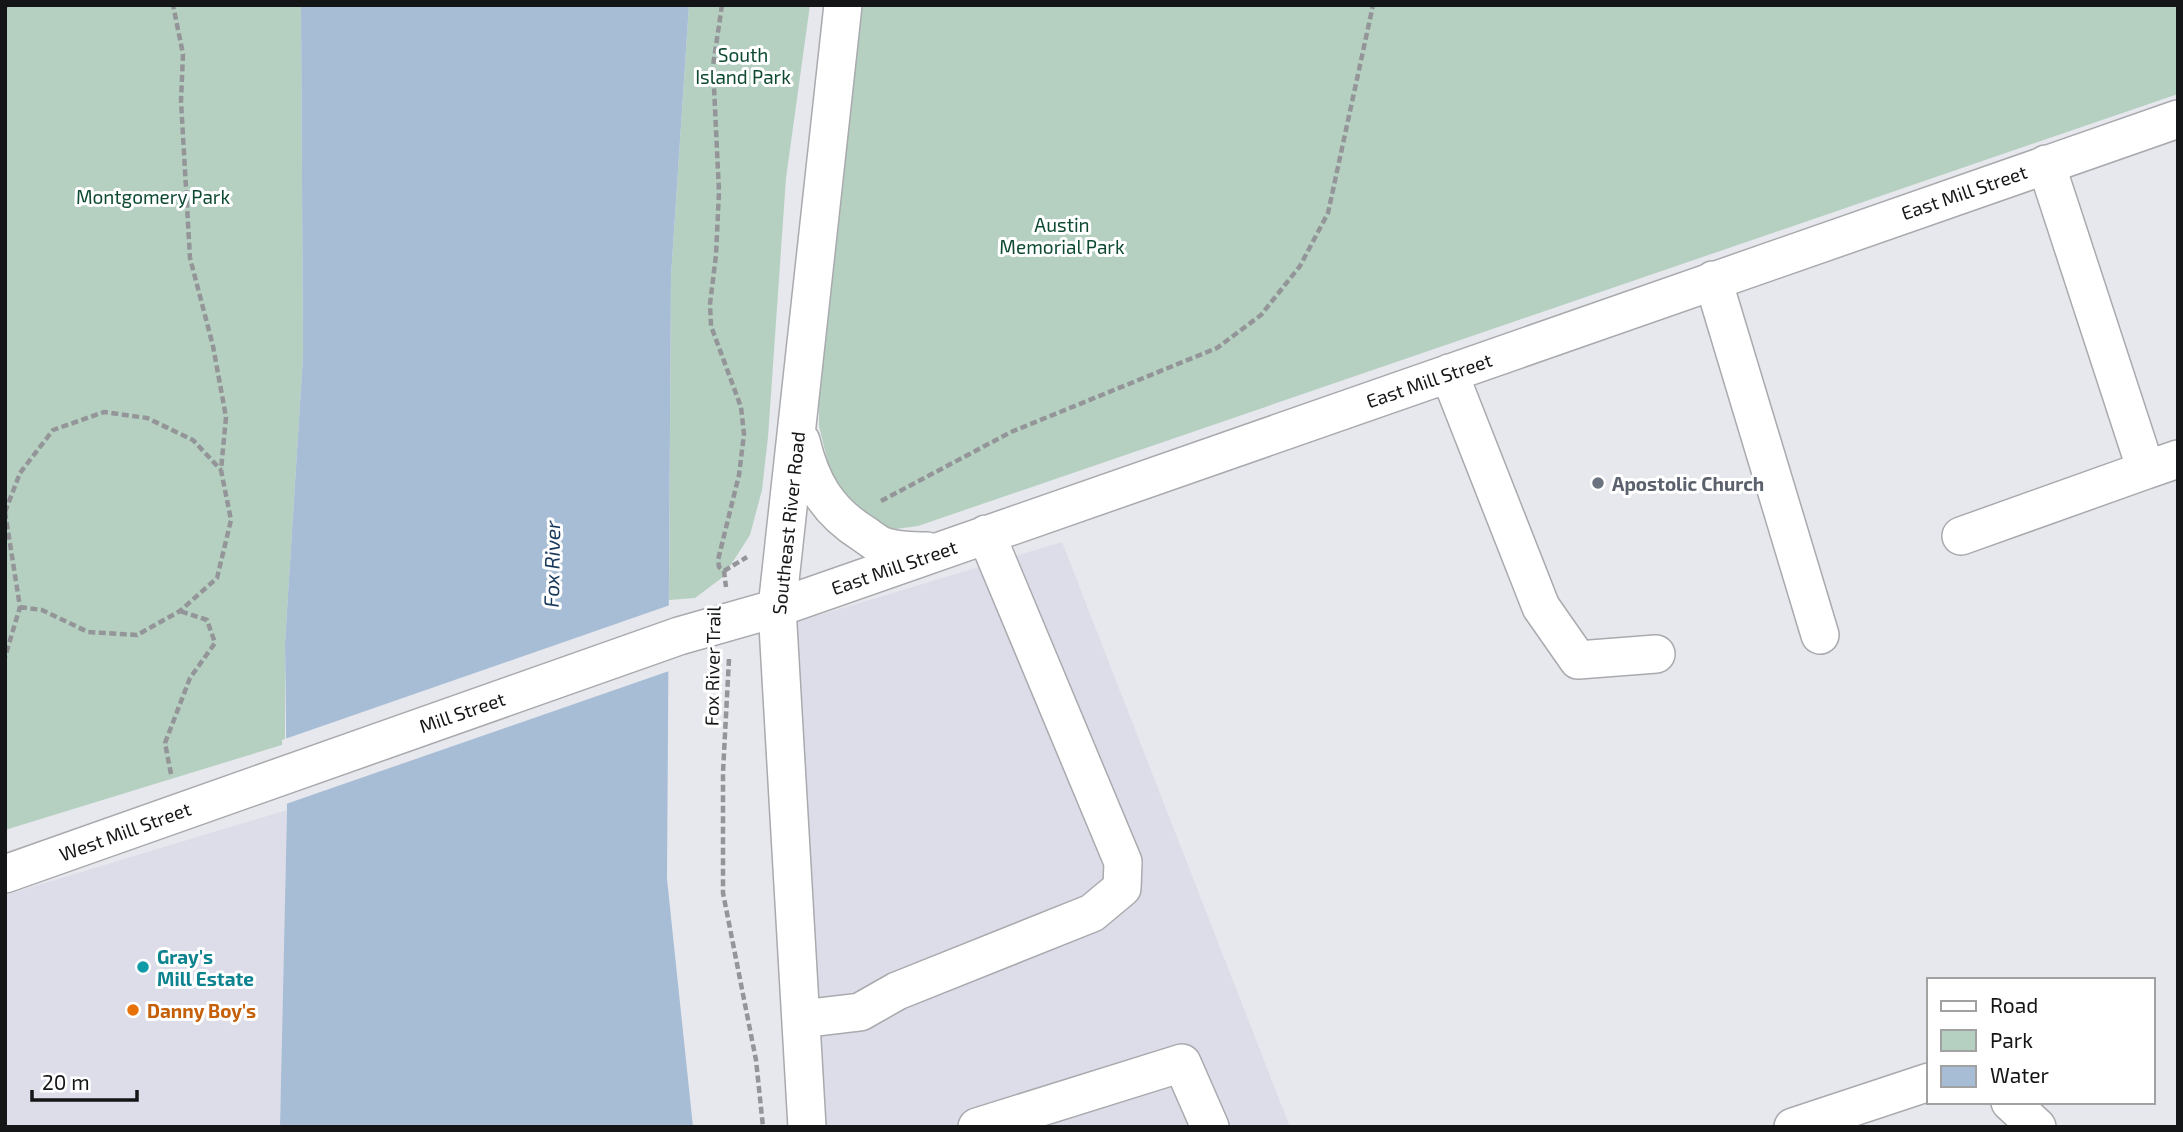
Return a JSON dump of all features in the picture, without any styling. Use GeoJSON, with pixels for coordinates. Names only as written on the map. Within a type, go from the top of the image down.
{"type":"FeatureCollection","features":[{"type":"Feature","properties":{"kind":"street","name":"Southeast River Road"},"geometry":{"type":"LineString","coordinates":[[807,1127],[777,608],[843,5]]}},
{"type":"Feature","properties":{"kind":"street","name":"East Mill Street"},"geometry":{"type":"LineString","coordinates":[[679,636],[777,608],[2178,119]]}},
{"type":"Feature","properties":{"kind":"street"},"geometry":{"type":"LineString","coordinates":[[1961,536],[2162,465],[2046,164]]}},
{"type":"Feature","properties":{"kind":"street"},"geometry":{"type":"LineString","coordinates":[[1713,280],[1820,635]]}},
{"type":"Feature","properties":{"kind":"street"},"geometry":{"type":"LineString","coordinates":[[1449,373],[1541,607],[1578,660],[1656,654]]}},
{"type":"Feature","properties":{"kind":"street"},"geometry":{"type":"LineString","coordinates":[[797,423],[806,461],[817,490],[841,517],[882,546],[907,551],[939,551]]}},
{"type":"Feature","properties":{"kind":"street"},"geometry":{"type":"LineString","coordinates":[[801,1019],[860,1012],[897,991],[1092,913],[1122,888],[1123,862],[986,534]]}},
{"type":"Feature","properties":{"kind":"street","name":"Mill Street"},"geometry":{"type":"LineString","coordinates":[[245,788],[679,636]]}},
{"type":"Feature","properties":{"kind":"street","name":"West Mill Street"},"geometry":{"type":"LineString","coordinates":[[5,874],[245,788]]}},
{"type":"Feature","properties":{"kind":"street"},"geometry":{"type":"LineString","coordinates":[[977,1127],[1182,1063],[1210,1127]]}},
{"type":"Feature","properties":{"kind":"street"},"geometry":{"type":"LineString","coordinates":[[1793,1127],[1927,1083]]}},
{"type":"Feature","properties":{"kind":"street"},"geometry":{"type":"LineString","coordinates":[[2012,1104],[2037,1127]]}},
{"type":"Feature","properties":{"kind":"path"},"geometry":{"type":"LineString","coordinates":[[20,607],[42,610],[88,632],[137,635],[180,611],[217,578],[230,520],[221,470],[226,417],[213,346],[190,258],[181,115],[183,54],[173,5]]}},
{"type":"Feature","properties":{"kind":"path","name":"Fox River Trail"},"geometry":{"type":"LineString","coordinates":[[722,5],[713,66],[719,192],[710,304],[711,326],[741,407],[744,434],[738,475],[719,551],[719,566],[724,571],[731,623],[723,772],[723,893],[756,1060],[763,1127]]}},
{"type":"Feature","properties":{"kind":"path"},"geometry":{"type":"LineString","coordinates":[[841,517],[869,508],[1012,432],[1217,348],[1261,315],[1300,265],[1328,212],[1373,5]]}},
{"type":"Feature","properties":{"kind":"path"},"geometry":{"type":"LineString","coordinates":[[5,657],[20,607],[5,512],[20,473],[53,429],[103,412],[147,418],[193,440],[221,470]]}},
{"type":"Feature","properties":{"kind":"path"},"geometry":{"type":"LineString","coordinates":[[724,571],[785,535]]}},
{"type":"Feature","properties":{"kind":"path"},"geometry":{"type":"LineString","coordinates":[[171,774],[165,743],[190,677],[215,643],[207,620],[180,611]]}},
{"type":"Feature","properties":{"kind":"shaded area"},"geometry":{"type":"Polygon","coordinates":[[[1062,542],[1290,1127],[820,1127],[793,623],[1062,542]]]}},
{"type":"Feature","properties":{"kind":"shaded area"},"geometry":{"type":"Polygon","coordinates":[[[287,810],[280,1127],[5,1127],[5,895],[287,810]]]}},
{"type":"Feature","properties":{"kind":"green space","name":"Montgomery Park"},"geometry":{"type":"Polygon","coordinates":[[[5,5],[301,5],[303,356],[285,643],[285,744],[5,830],[5,5]]]}},
{"type":"Feature","properties":{"kind":"green space","name":"South Island Park"},"geometry":{"type":"Polygon","coordinates":[[[689,5],[810,5],[786,178],[762,490],[750,535],[723,577],[695,598],[669,600],[671,276],[689,5]]]}},
{"type":"Feature","properties":{"kind":"green space","name":"Austin Memorial Park"},"geometry":{"type":"Polygon","coordinates":[[[859,5],[2178,5],[2178,94],[918,526],[896,529],[880,526],[863,518],[832,479],[819,426],[819,354],[859,5]]]}},
{"type":"Feature","properties":{"kind":"water","name":"Fox River"},"geometry":{"type":"Polygon","coordinates":[[[301,5],[689,5],[671,276],[667,879],[693,1127],[280,1127],[287,810],[285,643],[303,356],[301,5]]]}},
{"type":"Feature","properties":{"kind":"pier"},"geometry":{"type":"Polygon","coordinates":[[[673,604],[672,670],[283,805],[282,740],[673,604]]]}},
{"type":"Feature","properties":{"kind":"place","name":"Apostolic Church"},"geometry":{"type":"Point","coordinates":[1598,483]}},
{"type":"Feature","properties":{"kind":"place","name":"Gray's Mill Estate"},"geometry":{"type":"Point","coordinates":[143,967]}},
{"type":"Feature","properties":{"kind":"place","name":"Danny Boy's"},"geometry":{"type":"Point","coordinates":[133,1010]}}]}
